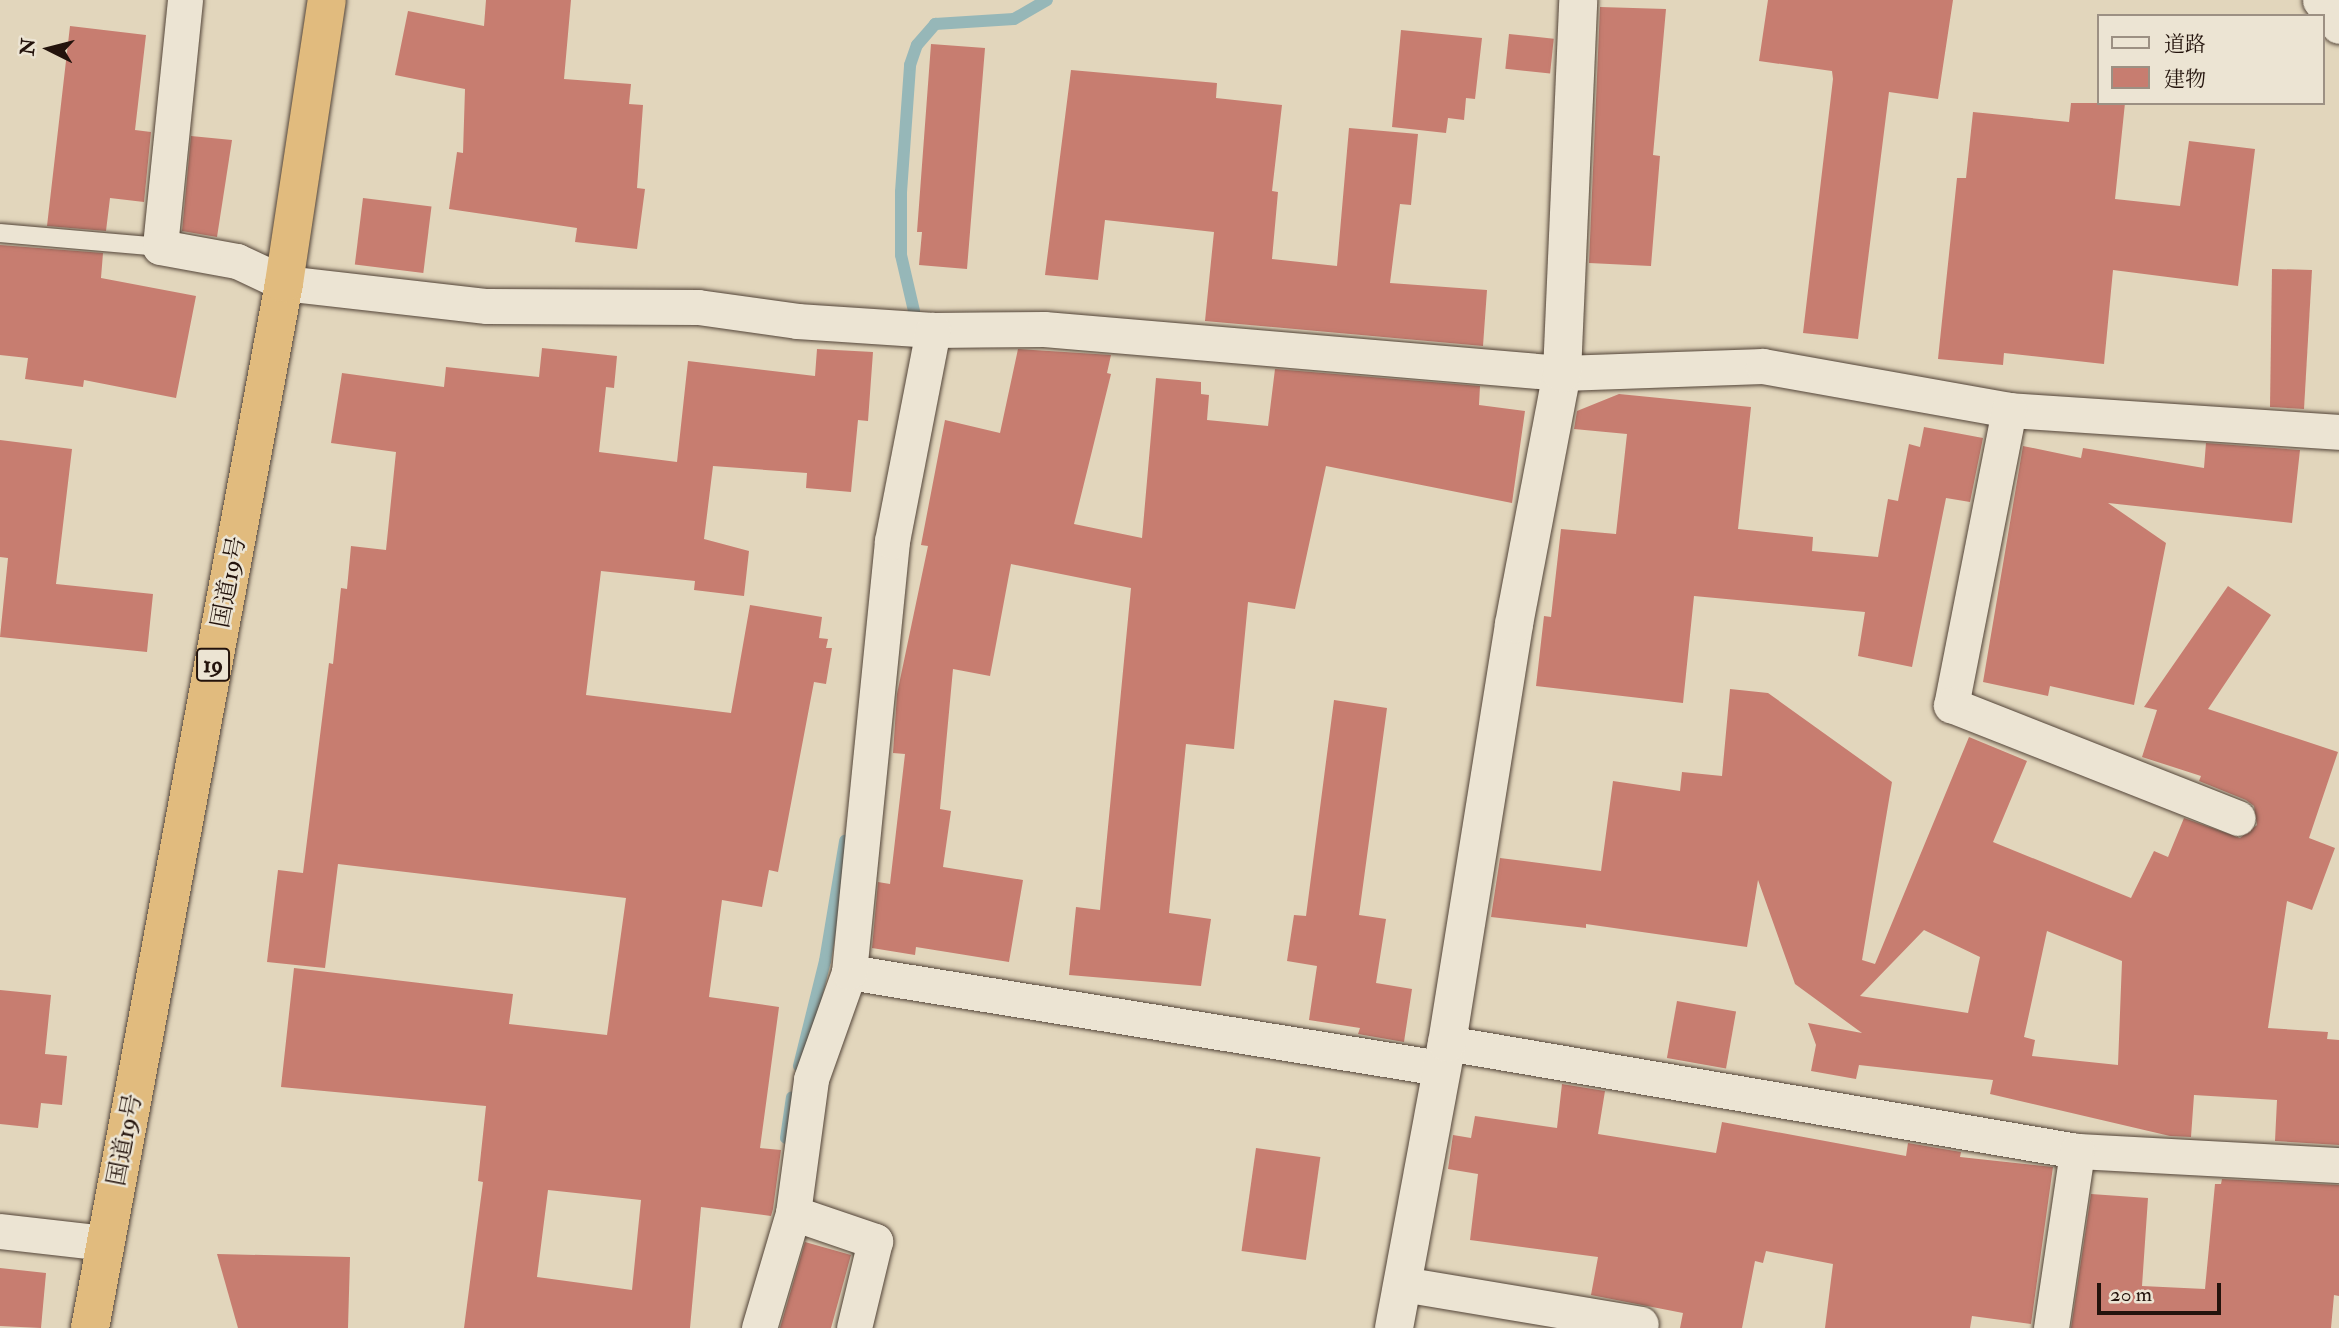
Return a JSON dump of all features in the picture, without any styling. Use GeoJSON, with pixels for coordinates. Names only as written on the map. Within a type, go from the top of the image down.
{"type":"FeatureCollection","features":[{"type":"Feature","properties":{"kind":"highway","name":"国道19号"},"geometry":{"type":"LineString","coordinates":[[90,1328],[284,283],[327,0]]}},
{"type":"Feature","properties":{"kind":"street"},"geometry":{"type":"LineString","coordinates":[[185,0],[160,247],[237,261],[284,283],[487,306],[673,305],[797,321],[933,330],[1044,329],[1562,373],[1763,366],[2009,410],[2339,432]]}},
{"type":"Feature","properties":{"kind":"street"},"geometry":{"type":"LineString","coordinates":[[1394,1328],[1443,1055],[1514,624],[1562,373],[1578,0]]}},
{"type":"Feature","properties":{"kind":"street"},"geometry":{"type":"LineString","coordinates":[[2320,0],[2339,26]]}},
{"type":"Feature","properties":{"kind":"street"},"geometry":{"type":"LineString","coordinates":[[759,1328],[793,1213],[811,1079],[849,972],[892,541],[933,330]]}},
{"type":"Feature","properties":{"kind":"street"},"geometry":{"type":"LineString","coordinates":[[2009,410],[1951,705],[2238,818]]}},
{"type":"Feature","properties":{"kind":"street"},"geometry":{"type":"LineString","coordinates":[[849,972],[1443,1055],[2077,1151],[2339,1165]]}},
{"type":"Feature","properties":{"kind":"street"},"geometry":{"type":"LineString","coordinates":[[2051,1328],[2077,1151]]}},
{"type":"Feature","properties":{"kind":"street"},"geometry":{"type":"LineString","coordinates":[[793,1213],[875,1241],[854,1328]]}},
{"type":"Feature","properties":{"kind":"street"},"geometry":{"type":"LineString","coordinates":[[0,1231],[106,1243]]}},
{"type":"Feature","properties":{"kind":"street"},"geometry":{"type":"LineString","coordinates":[[1402,1284],[1641,1324]]}},
{"type":"Feature","properties":{"kind":"lane"},"geometry":{"type":"LineString","coordinates":[[0,233],[160,247]]}},
{"type":"Feature","properties":{"kind":"building"},"geometry":{"type":"Polygon","coordinates":[[[486,0],[571,0],[564,79],[631,84],[629,104],[643,105],[637,188],[645,189],[637,249],[575,242],[577,228],[449,209],[457,152],[463,153],[465,89],[395,75],[408,11],[484,26],[486,0]]]}},
{"type":"Feature","properties":{"kind":"building"},"geometry":{"type":"Polygon","coordinates":[[[1768,0],[1953,0],[1938,99],[1889,92],[1858,339],[1803,333],[1833,79],[1832,71],[1759,61],[1768,0]]]}},
{"type":"Feature","properties":{"kind":"building"},"geometry":{"type":"Polygon","coordinates":[[[1600,7],[1666,9],[1653,155],[1660,156],[1651,266],[1589,263],[1600,7]]]}},
{"type":"Feature","properties":{"kind":"building"},"geometry":{"type":"Polygon","coordinates":[[[70,26],[146,35],[135,130],[151,132],[144,202],[110,198],[106,231],[47,226],[70,26]]]}},
{"type":"Feature","properties":{"kind":"building"},"geometry":{"type":"Polygon","coordinates":[[[1401,30],[1482,38],[1475,99],[1466,98],[1464,120],[1448,118],[1446,133],[1392,127],[1401,30]]]}},
{"type":"Feature","properties":{"kind":"building"},"geometry":{"type":"Polygon","coordinates":[[[1509,34],[1554,39],[1550,74],[1505,69],[1509,34]]]}},
{"type":"Feature","properties":{"kind":"building"},"geometry":{"type":"Polygon","coordinates":[[[931,44],[985,48],[967,269],[919,265],[922,232],[917,232],[931,44]]]}},
{"type":"Feature","properties":{"kind":"building"},"geometry":{"type":"Polygon","coordinates":[[[1071,70],[1217,83],[1216,98],[1282,105],[1272,191],[1278,192],[1272,259],[1337,266],[1349,128],[1418,134],[1411,205],[1400,204],[1390,283],[1487,290],[1483,346],[1205,321],[1214,232],[1105,220],[1098,280],[1045,275],[1071,70]]]}},
{"type":"Feature","properties":{"kind":"building"},"geometry":{"type":"Polygon","coordinates":[[[2071,103],[2125,105],[2115,199],[2180,206],[2189,141],[2255,149],[2238,286],[2113,270],[2104,364],[2004,353],[2003,365],[1938,359],[1957,178],[1966,178],[1973,112],[2069,122],[2071,103]]]}},
{"type":"Feature","properties":{"kind":"building"},"geometry":{"type":"Polygon","coordinates":[[[191,136],[232,140],[217,237],[182,231],[191,136]]]}},
{"type":"Feature","properties":{"kind":"building"},"geometry":{"type":"Polygon","coordinates":[[[363,198],[431,206],[423,273],[355,265],[363,198]]]}},
{"type":"Feature","properties":{"kind":"building"},"geometry":{"type":"Polygon","coordinates":[[[0,245],[103,253],[101,278],[196,296],[176,398],[84,380],[83,387],[25,379],[28,358],[0,355],[0,245]]]}},
{"type":"Feature","properties":{"kind":"building"},"geometry":{"type":"Polygon","coordinates":[[[2272,269],[2312,270],[2304,409],[2270,407],[2272,269]]]}},
{"type":"Feature","properties":{"kind":"building"},"geometry":{"type":"Polygon","coordinates":[[[542,348],[617,356],[614,388],[606,387],[599,452],[677,462],[688,361],[815,376],[817,349],[873,352],[868,421],[858,420],[851,492],[806,488],[807,473],[713,466],[704,539],[749,551],[744,596],[694,590],[695,581],[601,571],[586,695],[731,713],[750,605],[822,617],[819,638],[828,639],[826,648],[832,648],[826,684],[814,682],[778,872],[769,870],[762,907],[722,900],[709,997],[779,1007],[760,1148],[781,1150],[773,1209],[771,1216],[701,1207],[690,1328],[464,1328],[483,1182],[478,1181],[486,1106],[281,1087],[294,968],[513,994],[509,1024],[607,1035],[626,898],[338,864],[325,968],[267,962],[278,870],[303,873],[329,663],[333,664],[341,588],[347,589],[351,546],[386,550],[396,452],[331,443],[342,373],[444,387],[446,367],[539,377],[542,348]],[[548,1190],[537,1277],[632,1290],[641,1200],[548,1190]]]}},
{"type":"Feature","properties":{"kind":"building"},"geometry":{"type":"Polygon","coordinates":[[[1018,349],[1111,355],[1107,373],[1111,374],[1074,524],[1142,538],[1156,378],[1201,382],[1201,394],[1209,395],[1207,420],[1268,426],[1275,369],[1480,386],[1479,405],[1525,411],[1512,503],[1326,466],[1295,609],[1248,602],[1234,749],[1186,744],[1169,913],[1211,919],[1201,986],[1069,975],[1076,907],[1100,910],[1131,588],[1011,564],[990,676],[953,669],[940,809],[951,811],[943,867],[1023,880],[1009,962],[916,947],[915,955],[872,948],[878,882],[890,884],[905,754],[893,753],[897,694],[928,546],[921,545],[945,420],[1000,433],[1018,349]]]}},
{"type":"Feature","properties":{"kind":"building"},"geometry":{"type":"Polygon","coordinates":[[[1619,394],[1751,407],[1738,529],[1813,537],[1812,551],[1878,557],[1888,499],[1898,501],[1909,444],[1920,447],[1924,427],[1983,438],[1970,502],[1946,498],[1912,667],[1858,656],[1865,612],[1694,596],[1683,703],[1536,686],[1544,616],[1551,617],[1561,529],[1616,534],[1627,434],[1574,429],[1577,411],[1619,394]]]}},
{"type":"Feature","properties":{"kind":"building"},"geometry":{"type":"Polygon","coordinates":[[[0,440],[72,449],[56,584],[153,594],[147,652],[0,637],[8,558],[0,557],[0,440]]]}},
{"type":"Feature","properties":{"kind":"building"},"geometry":{"type":"Polygon","coordinates":[[[2206,443],[2300,450],[2292,523],[2108,503],[2166,543],[2134,705],[2050,686],[2048,696],[1983,682],[2023,446],[2081,458],[2083,448],[2204,468],[2206,443]]]}},
{"type":"Feature","properties":{"kind":"building"},"geometry":{"type":"Polygon","coordinates":[[[2228,586],[2271,615],[2208,709],[2338,752],[2309,838],[2335,848],[2312,910],[2287,901],[2268,1028],[2328,1032],[2327,1039],[2339,1040],[2339,1145],[2275,1141],[2277,1100],[2194,1095],[2191,1137],[2170,1136],[1990,1094],[1993,1080],[1859,1065],[1856,1079],[1811,1071],[1816,1045],[1808,1023],[1862,1033],[1795,984],[1758,880],[1747,947],[1586,924],[1586,928],[1491,917],[1500,858],[1601,871],[1613,781],[1680,791],[1682,772],[1722,776],[1730,689],[1768,693],[1892,782],[1862,960],[1875,964],[1969,737],[2027,761],[1993,842],[2131,898],[2154,851],[2168,857],[2184,818],[2240,838],[2257,825],[2254,806],[2246,800],[2199,781],[2201,776],[2142,757],[2157,710],[2144,707],[2228,586]],[[1924,930],[1860,996],[1968,1013],[1980,957],[1924,930]],[[2047,931],[2024,1037],[2035,1040],[2032,1056],[2118,1065],[2122,961],[2047,931]]]}},
{"type":"Feature","properties":{"kind":"building"},"geometry":{"type":"Polygon","coordinates":[[[1334,700],[1387,708],[1359,915],[1386,919],[1376,983],[1412,989],[1404,1042],[1358,1034],[1360,1028],[1309,1020],[1317,966],[1287,961],[1294,915],[1306,916],[1334,700]]]}},
{"type":"Feature","properties":{"kind":"building"},"geometry":{"type":"Polygon","coordinates":[[[0,990],[51,995],[45,1054],[67,1056],[62,1105],[41,1103],[38,1128],[0,1124],[0,990]]]}},
{"type":"Feature","properties":{"kind":"building"},"geometry":{"type":"Polygon","coordinates":[[[1677,1001],[1736,1011],[1726,1069],[1667,1058],[1677,1001]]]}},
{"type":"Feature","properties":{"kind":"building"},"geometry":{"type":"Polygon","coordinates":[[[1562,1084],[1605,1091],[1598,1134],[1716,1153],[1722,1122],[1906,1156],[1908,1143],[1961,1152],[1960,1157],[2053,1167],[2031,1324],[1972,1316],[1970,1328],[1825,1328],[1833,1264],[1766,1251],[1763,1263],[1755,1261],[1742,1328],[1680,1328],[1683,1313],[1591,1295],[1598,1257],[1470,1240],[1478,1174],[1448,1169],[1453,1135],[1471,1138],[1475,1116],[1557,1128],[1562,1084]]]}},
{"type":"Feature","properties":{"kind":"building"},"geometry":{"type":"Polygon","coordinates":[[[1256,1148],[1320,1157],[1306,1260],[1242,1251],[1256,1148]]]}},
{"type":"Feature","properties":{"kind":"building"},"geometry":{"type":"Polygon","coordinates":[[[2222,1179],[2339,1185],[2339,1296],[2334,1295],[2331,1328],[2071,1328],[2091,1194],[2148,1198],[2142,1286],[2205,1289],[2215,1184],[2221,1184],[2222,1179]]]}},
{"type":"Feature","properties":{"kind":"building"},"geometry":{"type":"Polygon","coordinates":[[[805,1242],[851,1255],[831,1328],[780,1328],[805,1242]]]}},
{"type":"Feature","properties":{"kind":"building"},"geometry":{"type":"Polygon","coordinates":[[[217,1254],[350,1257],[348,1328],[238,1328],[217,1254]]]}},
{"type":"Feature","properties":{"kind":"building"},"geometry":{"type":"Polygon","coordinates":[[[0,1268],[46,1273],[41,1328],[0,1326],[0,1268]]]}},
{"type":"Feature","properties":{"kind":"waterway"},"geometry":{"type":"LineString","coordinates":[[914,311],[901,255],[901,192],[910,65],[917,45],[935,24],[1014,19],[1047,0]]}},
{"type":"Feature","properties":{"kind":"waterway"},"geometry":{"type":"LineString","coordinates":[[799,1066],[825,961],[845,841]]}},
{"type":"Feature","properties":{"kind":"waterway"},"geometry":{"type":"LineString","coordinates":[[786,1138],[792,1097]]}}]}
